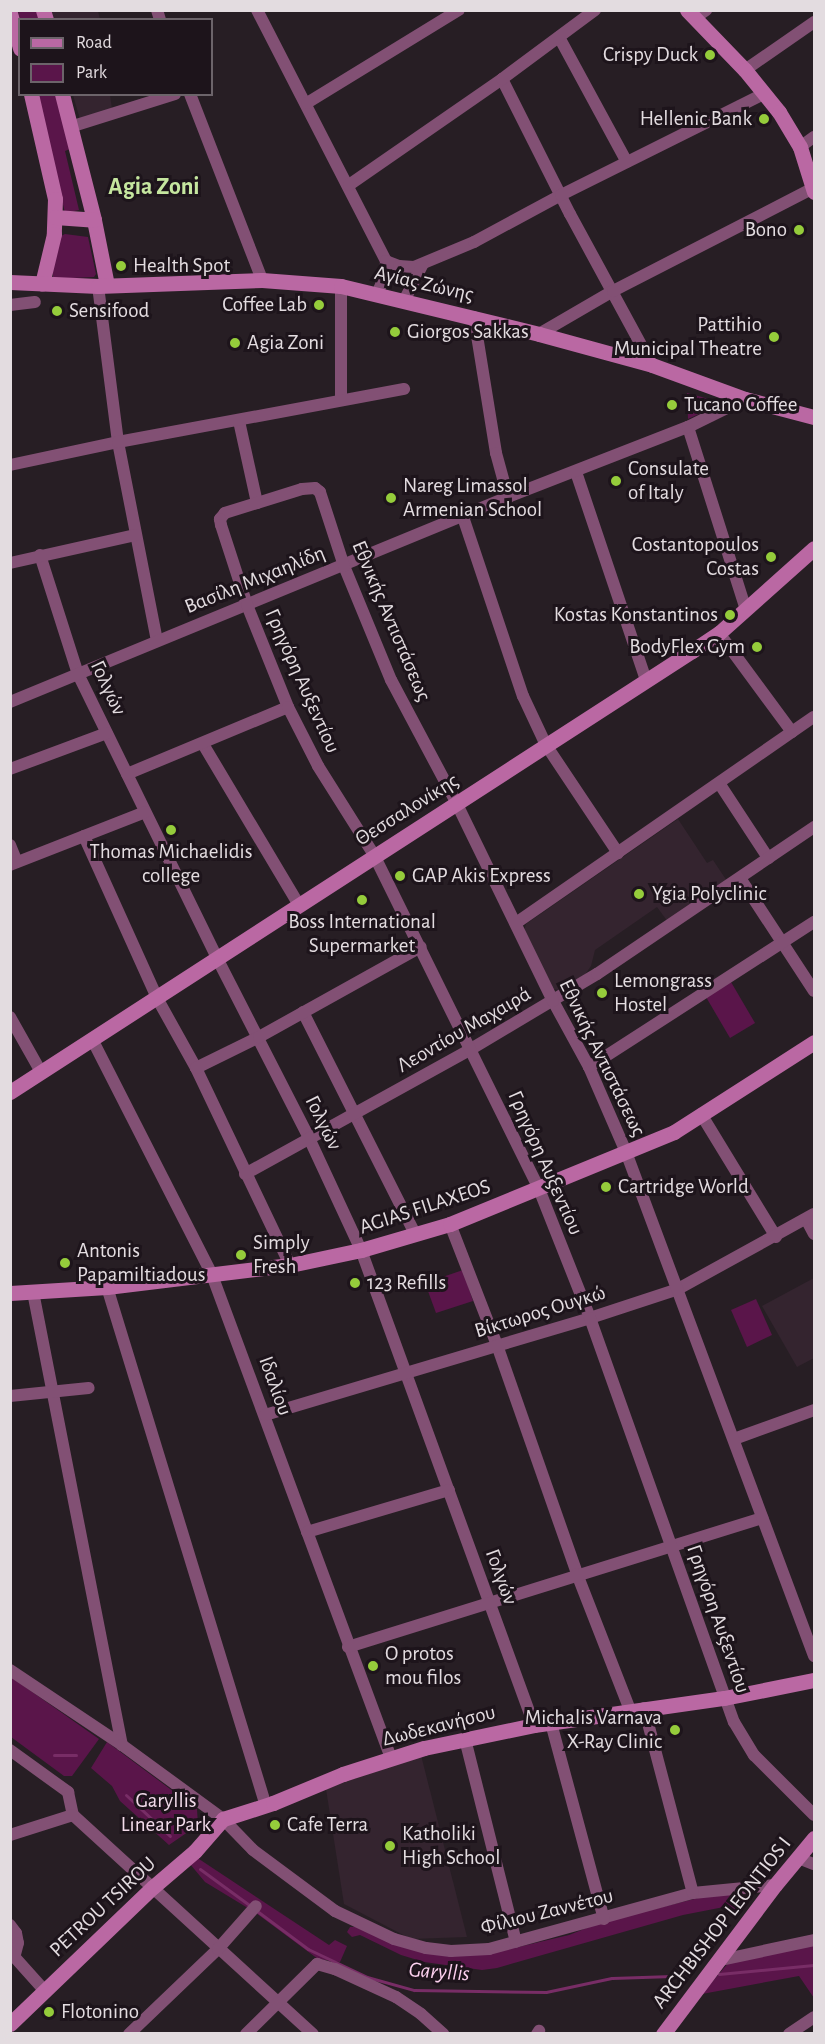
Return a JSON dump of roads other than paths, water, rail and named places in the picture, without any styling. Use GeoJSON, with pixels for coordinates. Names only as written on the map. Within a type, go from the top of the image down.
{"type":"FeatureCollection","features":[{"type":"Feature","properties":{"kind":"street"},"geometry":{"type":"LineString","coordinates":[[257,10],[307,103],[386,261],[385,276],[377,294]]}},
{"type":"Feature","properties":{"kind":"street"},"geometry":{"type":"LineString","coordinates":[[307,103],[459,10]]}},
{"type":"Feature","properties":{"kind":"street"},"geometry":{"type":"LineString","coordinates":[[349,185],[502,79],[595,10]]}},
{"type":"Feature","properties":{"kind":"street"},"geometry":{"type":"LineString","coordinates":[[10,13],[18,42]]}},
{"type":"Feature","properties":{"kind":"street"},"geometry":{"type":"LineString","coordinates":[[539,334],[613,291],[814,190],[800,147],[779,112],[696,13]]}},
{"type":"Feature","properties":{"kind":"street"},"geometry":{"type":"LineString","coordinates":[[745,70],[814,22]]}},
{"type":"Feature","properties":{"kind":"street"},"geometry":{"type":"LineString","coordinates":[[559,36],[627,162]]}},
{"type":"Feature","properties":{"kind":"street"},"geometry":{"type":"LineString","coordinates":[[502,79],[652,365]]}},
{"type":"Feature","properties":{"kind":"street"},"geometry":{"type":"LineString","coordinates":[[386,261],[409,267],[422,265],[474,242],[561,195],[764,94]]}},
{"type":"Feature","properties":{"kind":"street"},"geometry":{"type":"LineString","coordinates":[[31,96],[53,189],[56,217],[42,284]]}},
{"type":"Feature","properties":{"kind":"street"},"geometry":{"type":"LineString","coordinates":[[62,96],[94,220],[118,442],[157,640]]}},
{"type":"Feature","properties":{"kind":"street"},"geometry":{"type":"LineString","coordinates":[[70,127],[169,96]]}},
{"type":"Feature","properties":{"kind":"street"},"geometry":{"type":"LineString","coordinates":[[191,96],[262,280]]}},
{"type":"Feature","properties":{"kind":"street"},"geometry":{"type":"LineString","coordinates":[[800,147],[814,137]]}},
{"type":"Feature","properties":{"kind":"street"},"geometry":{"type":"LineString","coordinates":[[56,217],[94,220]]}},
{"type":"Feature","properties":{"kind":"street"},"geometry":{"type":"LineString","coordinates":[[405,300],[411,283],[422,265]]}},
{"type":"Feature","properties":{"kind":"street","name":"Αγίας Ζώνης"},"geometry":{"type":"LineString","coordinates":[[10,282],[102,285],[262,280],[342,286],[474,317],[652,365],[746,399],[814,417]]}},
{"type":"Feature","properties":{"kind":"street"},"geometry":{"type":"LineString","coordinates":[[341,400],[342,286]]}},
{"type":"Feature","properties":{"kind":"street"},"geometry":{"type":"LineString","coordinates":[[10,305],[34,302]]}},
{"type":"Feature","properties":{"kind":"street"},"geometry":{"type":"LineString","coordinates":[[474,317],[496,453],[508,497]]}},
{"type":"Feature","properties":{"kind":"street"},"geometry":{"type":"LineString","coordinates":[[10,465],[118,442],[404,389]]}},
{"type":"Feature","properties":{"kind":"street","name":"Βασίλη Μιχαηλίδη"},"geometry":{"type":"LineString","coordinates":[[10,702],[508,497],[688,427],[746,399]]}},
{"type":"Feature","properties":{"kind":"street"},"geometry":{"type":"LineString","coordinates":[[239,421],[257,503]]}},
{"type":"Feature","properties":{"kind":"street"},"geometry":{"type":"LineString","coordinates":[[688,427],[746,610]]}},
{"type":"Feature","properties":{"kind":"street"},"geometry":{"type":"LineString","coordinates":[[576,472],[646,680]]}},
{"type":"Feature","properties":{"kind":"street","name":"Εθνικής Αντιστάσεως"},"geometry":{"type":"LineString","coordinates":[[257,503],[302,489],[315,488],[320,492],[344,566],[391,680],[457,804],[553,1001],[588,1067],[626,1152],[814,1656]]}},
{"type":"Feature","properties":{"kind":"street","name":"Γρηγόρη Αυξεντίου"},"geometry":{"type":"LineString","coordinates":[[257,503],[225,513],[220,519],[247,605],[288,707],[318,766],[374,855],[539,1189],[590,1318],[724,1698],[738,1731],[754,1755],[814,1815]]}},
{"type":"Feature","properties":{"kind":"street"},"geometry":{"type":"LineString","coordinates":[[463,517],[523,696],[546,745],[618,853]]}},
{"type":"Feature","properties":{"kind":"street"},"geometry":{"type":"LineString","coordinates":[[10,563],[135,535]]}},
{"type":"Feature","properties":{"kind":"street","name":"Θεσσαλονίκης"},"geometry":{"type":"LineString","coordinates":[[10,1092],[93,1041],[374,855],[457,804],[719,633],[814,548]]}},
{"type":"Feature","properties":{"kind":"street","name":"Γολγών"},"geometry":{"type":"LineString","coordinates":[[40,555],[78,674],[218,960],[309,1138],[361,1250],[534,1725]]}},
{"type":"Feature","properties":{"kind":"street"},"geometry":{"type":"LineString","coordinates":[[719,633],[792,732]]}},
{"type":"Feature","properties":{"kind":"street"},"geometry":{"type":"LineString","coordinates":[[127,774],[288,707]]}},
{"type":"Feature","properties":{"kind":"street"},"geometry":{"type":"LineString","coordinates":[[516,923],[814,717]]}},
{"type":"Feature","properties":{"kind":"street"},"geometry":{"type":"LineString","coordinates":[[10,769],[107,733]]}},
{"type":"Feature","properties":{"kind":"street"},"geometry":{"type":"LineString","coordinates":[[203,744],[299,905]]}},
{"type":"Feature","properties":{"kind":"street"},"geometry":{"type":"LineString","coordinates":[[720,783],[768,858]]}},
{"type":"Feature","properties":{"kind":"street"},"geometry":{"type":"LineString","coordinates":[[10,845],[14,863],[145,812]]}},
{"type":"Feature","properties":{"kind":"street","name":"Λεοντίου Μαχαιρά"},"geometry":{"type":"LineString","coordinates":[[245,1174],[356,1115],[553,1001],[814,827]]}},
{"type":"Feature","properties":{"kind":"street"},"geometry":{"type":"LineString","coordinates":[[84,836],[157,998],[196,1068],[290,1265]]}},
{"type":"Feature","properties":{"kind":"street"},"geometry":{"type":"LineString","coordinates":[[740,878],[814,990]]}},
{"type":"Feature","properties":{"kind":"street"},"geometry":{"type":"LineString","coordinates":[[588,1067],[814,922]]}},
{"type":"Feature","properties":{"kind":"street"},"geometry":{"type":"LineString","coordinates":[[196,1068],[259,1037],[421,947]]}},
{"type":"Feature","properties":{"kind":"street"},"geometry":{"type":"LineString","coordinates":[[303,1012],[415,1234]]}},
{"type":"Feature","properties":{"kind":"street"},"geometry":{"type":"LineString","coordinates":[[10,1017],[41,1072]]}},
{"type":"Feature","properties":{"kind":"street","name":"Ιδαλίου"},"geometry":{"type":"LineString","coordinates":[[93,1041],[212,1275],[391,1758]]}},
{"type":"Feature","properties":{"kind":"street","name":"AGIAS FILAXEOS"},"geometry":{"type":"LineString","coordinates":[[10,1293],[107,1287],[290,1265],[361,1250],[450,1224],[674,1132],[814,1042]]}},
{"type":"Feature","properties":{"kind":"street"},"geometry":{"type":"LineString","coordinates":[[701,1114],[776,1237]]}},
{"type":"Feature","properties":{"kind":"street"},"geometry":{"type":"LineString","coordinates":[[810,1217],[814,1234]]}},
{"type":"Feature","properties":{"kind":"street","name":"Βίκτωρος Ουγκώ"},"geometry":{"type":"LineString","coordinates":[[265,1415],[590,1318],[678,1289],[810,1217]]}},
{"type":"Feature","properties":{"kind":"street"},"geometry":{"type":"LineString","coordinates":[[450,1224],[497,1345],[577,1574],[637,1709],[693,1893]]}},
{"type":"Feature","properties":{"kind":"street"},"geometry":{"type":"LineString","coordinates":[[107,1287],[266,1806]]}},
{"type":"Feature","properties":{"kind":"street"},"geometry":{"type":"LineString","coordinates":[[33,1292],[122,1746]]}},
{"type":"Feature","properties":{"kind":"street"},"geometry":{"type":"LineString","coordinates":[[10,1396],[89,1388]]}},
{"type":"Feature","properties":{"kind":"street"},"geometry":{"type":"LineString","coordinates":[[734,1439],[814,1410]]}},
{"type":"Feature","properties":{"kind":"street"},"geometry":{"type":"LineString","coordinates":[[307,1533],[450,1490]]}},
{"type":"Feature","properties":{"kind":"street"},"geometry":{"type":"LineString","coordinates":[[348,1647],[762,1518]]}},
{"type":"Feature","properties":{"kind":"street","name":"Φίλιου Ζαννέτου"},"geometry":{"type":"LineString","coordinates":[[10,1670],[122,1746],[223,1819],[253,1850],[335,1911],[394,1939],[426,1948],[451,1951],[489,1949],[693,1893],[775,1885]]}},
{"type":"Feature","properties":{"kind":"street","name":"Δωδεκανήσου"},"geometry":{"type":"LineString","coordinates":[[223,1819],[266,1806],[391,1758],[465,1739],[534,1725],[724,1698],[814,1680]]}},
{"type":"Feature","properties":{"kind":"street"},"geometry":{"type":"LineString","coordinates":[[551,1723],[604,1919]]}},
{"type":"Feature","properties":{"kind":"street"},"geometry":{"type":"LineString","coordinates":[[465,1739],[516,1942]]}},
{"type":"Feature","properties":{"kind":"street"},"geometry":{"type":"LineString","coordinates":[[10,1750],[68,1792],[73,1815],[313,2034]]}},
{"type":"Feature","properties":{"kind":"street"},"geometry":{"type":"LineString","coordinates":[[10,1835],[73,1815]]}},
{"type":"Feature","properties":{"kind":"street","name":"PETROU TSIROU"},"geometry":{"type":"LineString","coordinates":[[10,2024],[153,1887],[195,1851],[223,1819]]}},
{"type":"Feature","properties":{"kind":"street","name":"ARCHBISHOP LEONTIOS I"},"geometry":{"type":"LineString","coordinates":[[664,2033],[775,1885],[814,1838]]}},
{"type":"Feature","properties":{"kind":"street"},"geometry":{"type":"LineString","coordinates":[[798,1858],[814,1864]]}},
{"type":"Feature","properties":{"kind":"street"},"geometry":{"type":"LineString","coordinates":[[129,2034],[218,1949],[256,1906]]}},
{"type":"Feature","properties":{"kind":"street"},"geometry":{"type":"LineString","coordinates":[[10,1925],[18,1943],[13,1953],[45,1991]]}},
{"type":"Feature","properties":{"kind":"street"},"geometry":{"type":"LineString","coordinates":[[721,1960],[814,1940]]}},
{"type":"Feature","properties":{"kind":"street"},"geometry":{"type":"LineString","coordinates":[[246,2034],[317,1964],[336,1969],[396,1997],[422,2014],[443,2034]]}},
{"type":"Feature","properties":{"kind":"street"},"geometry":{"type":"LineString","coordinates":[[789,2034],[814,2017]]}},
{"type":"Feature","properties":{"kind":"waterway","name":"Garyllis"},"geometry":{"type":"LineString","coordinates":[[54,1755],[76,1755]]}},
{"type":"Feature","properties":{"kind":"waterway","name":"Garyllis"},"geometry":{"type":"LineString","coordinates":[[126,1795],[170,1836]]}},
{"type":"Feature","properties":{"kind":"waterway","name":"Garyllis"},"geometry":{"type":"LineString","coordinates":[[200,1869],[252,1907]]}},
{"type":"Feature","properties":{"kind":"waterway","name":"Garyllis"},"geometry":{"type":"LineString","coordinates":[[257,1911],[308,1949],[367,1977],[414,1990],[546,1992],[612,1978],[672,1976]]}},
{"type":"Feature","properties":{"kind":"waterway","name":"Garyllis"},"geometry":{"type":"LineString","coordinates":[[719,1974],[814,1965]]}},
{"type":"Feature","properties":{"kind":"place","name":"Crispy Duck"},"geometry":{"type":"Point","coordinates":[710,55]}},
{"type":"Feature","properties":{"kind":"place","name":"Hellenic Bank"},"geometry":{"type":"Point","coordinates":[764,119]}},
{"type":"Feature","properties":{"kind":"place","name":"Bono"},"geometry":{"type":"Point","coordinates":[799,230]}},
{"type":"Feature","properties":{"kind":"place","name":"Health Spot"},"geometry":{"type":"Point","coordinates":[121,266]}},
{"type":"Feature","properties":{"kind":"place","name":"Coffee Lab"},"geometry":{"type":"Point","coordinates":[319,305]}},
{"type":"Feature","properties":{"kind":"place","name":"Sensifood"},"geometry":{"type":"Point","coordinates":[57,311]}},
{"type":"Feature","properties":{"kind":"place","name":"Giorgos Sakkas"},"geometry":{"type":"Point","coordinates":[395,332]}},
{"type":"Feature","properties":{"kind":"place","name":"Pattihio Municipal Theatre"},"geometry":{"type":"Point","coordinates":[774,337]}},
{"type":"Feature","properties":{"kind":"place","name":"Agia Zoni"},"geometry":{"type":"Point","coordinates":[235,343]}},
{"type":"Feature","properties":{"kind":"place","name":"Tucano Coffee"},"geometry":{"type":"Point","coordinates":[672,405]}},
{"type":"Feature","properties":{"kind":"place","name":"Consulate of Italy"},"geometry":{"type":"Point","coordinates":[616,481]}},
{"type":"Feature","properties":{"kind":"place","name":"Nareg Limassol Armenian School"},"geometry":{"type":"Point","coordinates":[391,498]}},
{"type":"Feature","properties":{"kind":"place","name":"Costantopoulos Costas"},"geometry":{"type":"Point","coordinates":[771,557]}},
{"type":"Feature","properties":{"kind":"place","name":"Kostas Konstantinos"},"geometry":{"type":"Point","coordinates":[730,615]}},
{"type":"Feature","properties":{"kind":"place","name":"BodyFlex Gym"},"geometry":{"type":"Point","coordinates":[757,647]}},
{"type":"Feature","properties":{"kind":"place","name":"Thomas Michaelidis college"},"geometry":{"type":"Point","coordinates":[171,830]}},
{"type":"Feature","properties":{"kind":"place","name":"GAP Akis Express"},"geometry":{"type":"Point","coordinates":[400,876]}},
{"type":"Feature","properties":{"kind":"place","name":"Ygia Polyclinic"},"geometry":{"type":"Point","coordinates":[639,894]}},
{"type":"Feature","properties":{"kind":"place","name":"Boss International Supermarket"},"geometry":{"type":"Point","coordinates":[362,900]}},
{"type":"Feature","properties":{"kind":"place","name":"Lemongrass Hostel"},"geometry":{"type":"Point","coordinates":[602,993]}},
{"type":"Feature","properties":{"kind":"place","name":"Cartridge World"},"geometry":{"type":"Point","coordinates":[606,1187]}},
{"type":"Feature","properties":{"kind":"place","name":"Simply Fresh"},"geometry":{"type":"Point","coordinates":[241,1255]}},
{"type":"Feature","properties":{"kind":"place","name":"Antonis Papamiltiadous"},"geometry":{"type":"Point","coordinates":[65,1263]}},
{"type":"Feature","properties":{"kind":"place","name":"123 Refills"},"geometry":{"type":"Point","coordinates":[355,1283]}},
{"type":"Feature","properties":{"kind":"place","name":"O protos mou filos"},"geometry":{"type":"Point","coordinates":[373,1666]}},
{"type":"Feature","properties":{"kind":"place","name":"Michalis Varnava X-Ray Clinic"},"geometry":{"type":"Point","coordinates":[675,1730]}},
{"type":"Feature","properties":{"kind":"place","name":"Cafe Terra"},"geometry":{"type":"Point","coordinates":[275,1825]}},
{"type":"Feature","properties":{"kind":"place","name":"Katholiki High School"},"geometry":{"type":"Point","coordinates":[390,1846]}},
{"type":"Feature","properties":{"kind":"place","name":"Flotonino"},"geometry":{"type":"Point","coordinates":[49,2012]}},
{"type":"Feature","properties":{"kind":"district","name":"Agia Zoni"},"geometry":{"type":"Point","coordinates":[154,188]}},
{"type":"Feature","properties":{"kind":"park label","name":"Garyllis Linear Park"},"geometry":{"type":"Point","coordinates":[166,1813]}}]}
